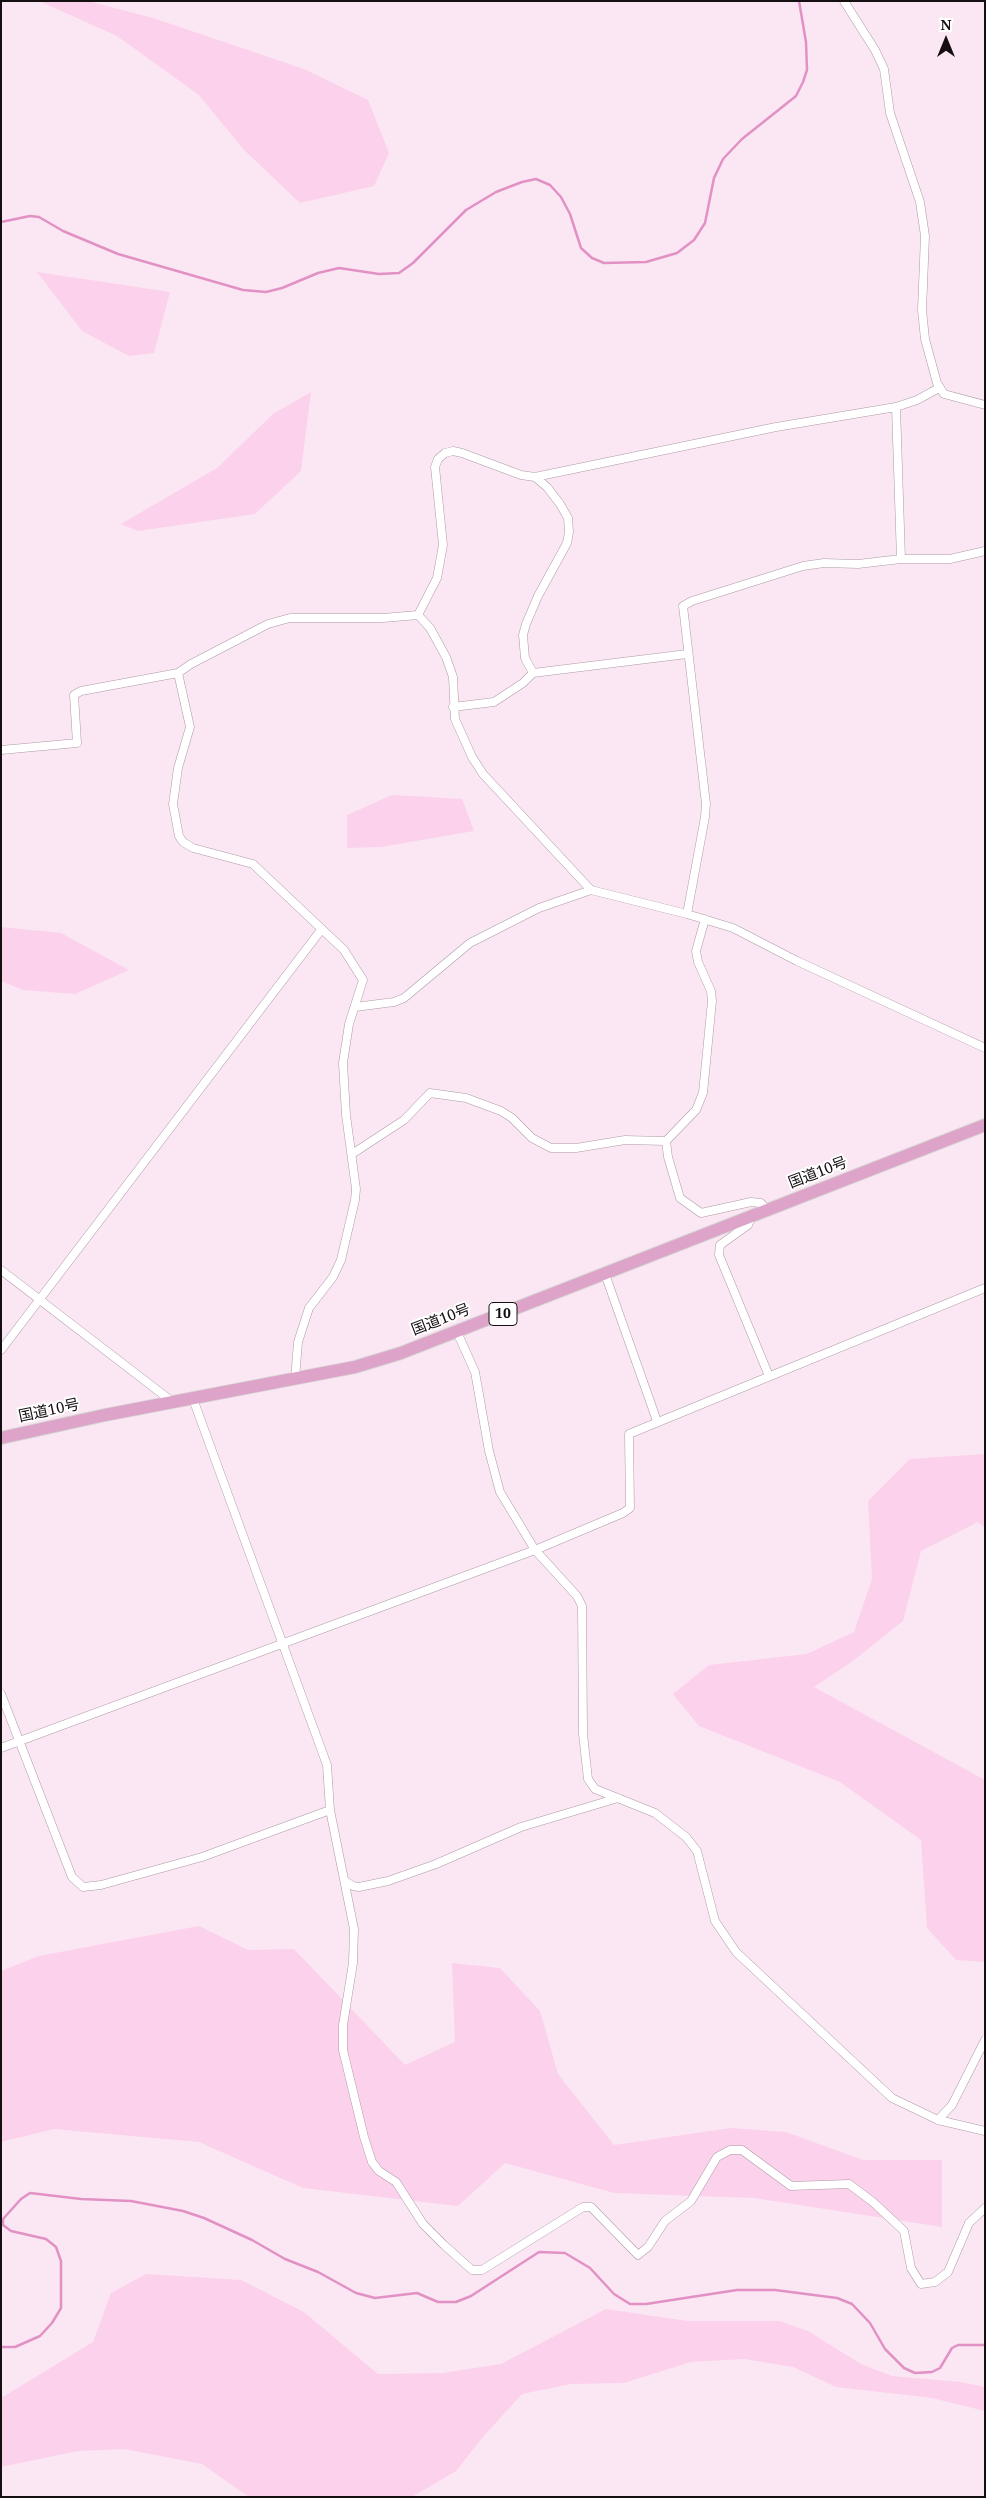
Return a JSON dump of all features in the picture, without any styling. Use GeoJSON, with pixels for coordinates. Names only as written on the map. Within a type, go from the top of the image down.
{"type":"FeatureCollection","features":[{"type":"Feature","properties":{"kind":"highway","name":"国道10号"},"geometry":{"type":"LineString","coordinates":[[1,1438],[355,1367],[401,1353],[985,1125]]}},
{"type":"Feature","properties":{"kind":"street"},"geometry":{"type":"LineString","coordinates":[[844,1],[875,50],[884,69],[890,113],[920,202],[925,236],[922,310],[927,347],[939,388],[952,397],[985,405]]}},
{"type":"Feature","properties":{"kind":"street"},"geometry":{"type":"LineString","coordinates":[[418,615],[437,578],[443,545],[435,467],[438,459],[445,453],[453,451],[521,475],[534,477],[776,427],[896,407],[917,400],[939,388]]}},
{"type":"Feature","properties":{"kind":"street"},"geometry":{"type":"LineString","coordinates":[[896,407],[901,559]]}},
{"type":"Feature","properties":{"kind":"street"},"geometry":{"type":"LineString","coordinates":[[534,477],[547,487],[560,504],[568,518],[569,532],[567,543],[538,596],[523,636],[525,658],[534,673]]}},
{"type":"Feature","properties":{"kind":"street"},"geometry":{"type":"LineString","coordinates":[[687,914],[706,817],[706,804],[687,654],[683,606],[692,601],[803,566],[824,563],[858,564],[901,559],[950,559],[985,551]]}},
{"type":"Feature","properties":{"kind":"street"},"geometry":{"type":"LineString","coordinates":[[1,750],[77,743],[74,695],[178,673],[190,664],[268,624],[290,618],[383,618],[418,615]]}},
{"type":"Feature","properties":{"kind":"street"},"geometry":{"type":"LineString","coordinates":[[418,615],[430,628],[446,657],[453,676],[453,706],[461,737],[483,774],[591,890],[687,914],[733,928],[797,961],[985,1048]]}},
{"type":"Feature","properties":{"kind":"street"},"geometry":{"type":"LineString","coordinates":[[453,706],[494,702],[523,683],[534,673],[687,654]]}},
{"type":"Feature","properties":{"kind":"street"},"geometry":{"type":"LineString","coordinates":[[178,673],[190,727],[178,768],[173,804],[179,836],[183,842],[193,848],[253,864],[344,950],[362,976],[362,987],[347,1035],[343,1063],[344,1092],[352,1154],[355,1200],[340,1260],[333,1277],[309,1308],[298,1342],[295,1379]]}},
{"type":"Feature","properties":{"kind":"street"},"geometry":{"type":"LineString","coordinates":[[355,1007],[394,1002],[404,998],[470,943],[539,908],[591,890]]}},
{"type":"Feature","properties":{"kind":"street"},"geometry":{"type":"LineString","coordinates":[[352,1154],[404,1120],[430,1093],[466,1098],[501,1111],[512,1118],[532,1138],[552,1148],[576,1148],[625,1140],[666,1141],[696,1110],[703,1093],[712,1001],[711,991],[698,962],[696,951],[697,941],[705,919]]}},
{"type":"Feature","properties":{"kind":"street"},"geometry":{"type":"LineString","coordinates":[[1,1350],[321,930]]}},
{"type":"Feature","properties":{"kind":"street"},"geometry":{"type":"LineString","coordinates":[[666,1141],[680,1198],[701,1214],[751,1202],[761,1203],[767,1210]]}},
{"type":"Feature","properties":{"kind":"street"},"geometry":{"type":"LineString","coordinates":[[752,1216],[748,1225],[720,1245],[719,1255],[769,1376]]}},
{"type":"Feature","properties":{"kind":"street"},"geometry":{"type":"LineString","coordinates":[[1,1270],[174,1403]]}},
{"type":"Feature","properties":{"kind":"street"},"geometry":{"type":"LineString","coordinates":[[605,1274],[657,1421]]}},
{"type":"Feature","properties":{"kind":"street"},"geometry":{"type":"LineString","coordinates":[[1,1748],[535,1550],[630,1508],[629,1434],[985,1288]]}},
{"type":"Feature","properties":{"kind":"street"},"geometry":{"type":"LineString","coordinates":[[456,1332],[475,1372],[489,1451],[500,1492],[535,1550],[578,1596],[582,1606],[583,1734],[585,1767],[588,1779],[595,1789],[655,1813],[672,1824],[697,1851],[715,1921],[736,1952],[892,2098],[938,2120],[985,2131]]}},
{"type":"Feature","properties":{"kind":"street"},"geometry":{"type":"LineString","coordinates":[[193,1399],[327,1765],[330,1810],[354,1929],[353,1963],[343,2026],[343,2050],[364,2137],[372,2162],[379,2171],[396,2182],[423,2224],[472,2270],[482,2270],[583,2207],[591,2207],[638,2255],[648,2247],[665,2221],[691,2201],[717,2157],[730,2150],[742,2150],[791,2186],[848,2184],[873,2202],[904,2231],[911,2268],[922,2284],[935,2282],[948,2272],[969,2223],[985,2208]]}},
{"type":"Feature","properties":{"kind":"street"},"geometry":{"type":"LineString","coordinates":[[1,1694],[72,1877],[83,1887],[101,1885],[202,1857],[330,1810]]}},
{"type":"Feature","properties":{"kind":"street"},"geometry":{"type":"LineString","coordinates":[[345,1881],[352,1886],[359,1887],[388,1881],[436,1864],[521,1827],[618,1798]]}},
{"type":"Feature","properties":{"kind":"street"},"geometry":{"type":"LineString","coordinates":[[938,2120],[952,2105],[985,2040]]}},
{"type":"Feature","properties":{"kind":"shaded area"},"geometry":{"type":"Polygon","coordinates":[[[39,1],[88,1],[153,18],[304,69],[368,100],[389,153],[374,186],[300,203],[244,150],[199,95],[117,36],[39,1]]]}},
{"type":"Feature","properties":{"kind":"shaded area"},"geometry":{"type":"Polygon","coordinates":[[[37,272],[170,292],[154,353],[129,356],[82,331],[37,272]]]}},
{"type":"Feature","properties":{"kind":"shaded area"},"geometry":{"type":"Polygon","coordinates":[[[311,392],[301,471],[255,514],[138,531],[121,524],[217,468],[273,414],[311,392]]]}},
{"type":"Feature","properties":{"kind":"shaded area"},"geometry":{"type":"Polygon","coordinates":[[[392,795],[462,799],[474,831],[381,847],[347,848],[347,815],[392,795]]]}},
{"type":"Feature","properties":{"kind":"shaded area"},"geometry":{"type":"Polygon","coordinates":[[[1,927],[61,933],[129,970],[75,994],[23,990],[1,981],[1,927]]]}},
{"type":"Feature","properties":{"kind":"shaded area"},"geometry":{"type":"Polygon","coordinates":[[[985,1454],[985,1528],[978,1522],[921,1551],[903,1621],[853,1661],[814,1687],[985,1780],[985,1962],[956,1960],[927,1928],[921,1840],[840,1782],[699,1726],[673,1694],[709,1665],[807,1654],[854,1632],[872,1579],[868,1501],[910,1459],[985,1454]]]}},
{"type":"Feature","properties":{"kind":"shaded area"},"geometry":{"type":"Polygon","coordinates":[[[199,1926],[248,1950],[294,1949],[405,2065],[455,2042],[452,1963],[500,1968],[540,2011],[558,2074],[614,2145],[731,2128],[786,2132],[863,2160],[942,2160],[942,2227],[754,2198],[614,2193],[505,2163],[458,2206],[303,2188],[199,2142],[54,2129],[1,2142],[1,1971],[39,1956],[199,1926]]]}},
{"type":"Feature","properties":{"kind":"shaded area"},"geometry":{"type":"Polygon","coordinates":[[[146,2274],[241,2280],[304,2312],[378,2374],[442,2373],[501,2364],[606,2309],[687,2321],[779,2321],[808,2331],[861,2364],[892,2376],[960,2382],[985,2387],[985,2411],[932,2398],[836,2387],[793,2367],[744,2359],[691,2362],[624,2383],[571,2384],[522,2394],[483,2437],[456,2471],[412,2497],[249,2497],[202,2464],[124,2449],[78,2451],[1,2467],[1,2398],[93,2342],[111,2293],[146,2274]]]}},
{"type":"Feature","properties":{"kind":"waterway"},"geometry":{"type":"LineString","coordinates":[[1,222],[30,216],[39,217],[63,231],[118,254],[243,290],[266,292],[282,288],[318,273],[339,268],[379,274],[399,273],[413,263],[466,210],[496,192],[536,179],[550,185],[561,197],[570,214],[581,248],[592,258],[604,263],[646,262],[677,253],[694,240],[705,223],[714,178],[723,159],[742,139],[796,96],[807,70],[806,42],[799,1]]}},
{"type":"Feature","properties":{"kind":"waterway"},"geometry":{"type":"LineString","coordinates":[[1,2347],[15,2347],[40,2336],[52,2323],[61,2308],[61,2261],[56,2247],[46,2239],[11,2231],[3,2225],[3,2219],[21,2199],[30,2193],[81,2199],[131,2201],[183,2211],[204,2218],[252,2240],[285,2259],[318,2272],[356,2293],[375,2298],[417,2293],[438,2302],[456,2302],[471,2296],[539,2252],[565,2253],[590,2268],[614,2294],[630,2304],[646,2304],[737,2290],[775,2290],[837,2298],[852,2304],[870,2323],[885,2349],[904,2368],[915,2373],[932,2372],[940,2368],[952,2348],[958,2345],[985,2345]]}}]}
